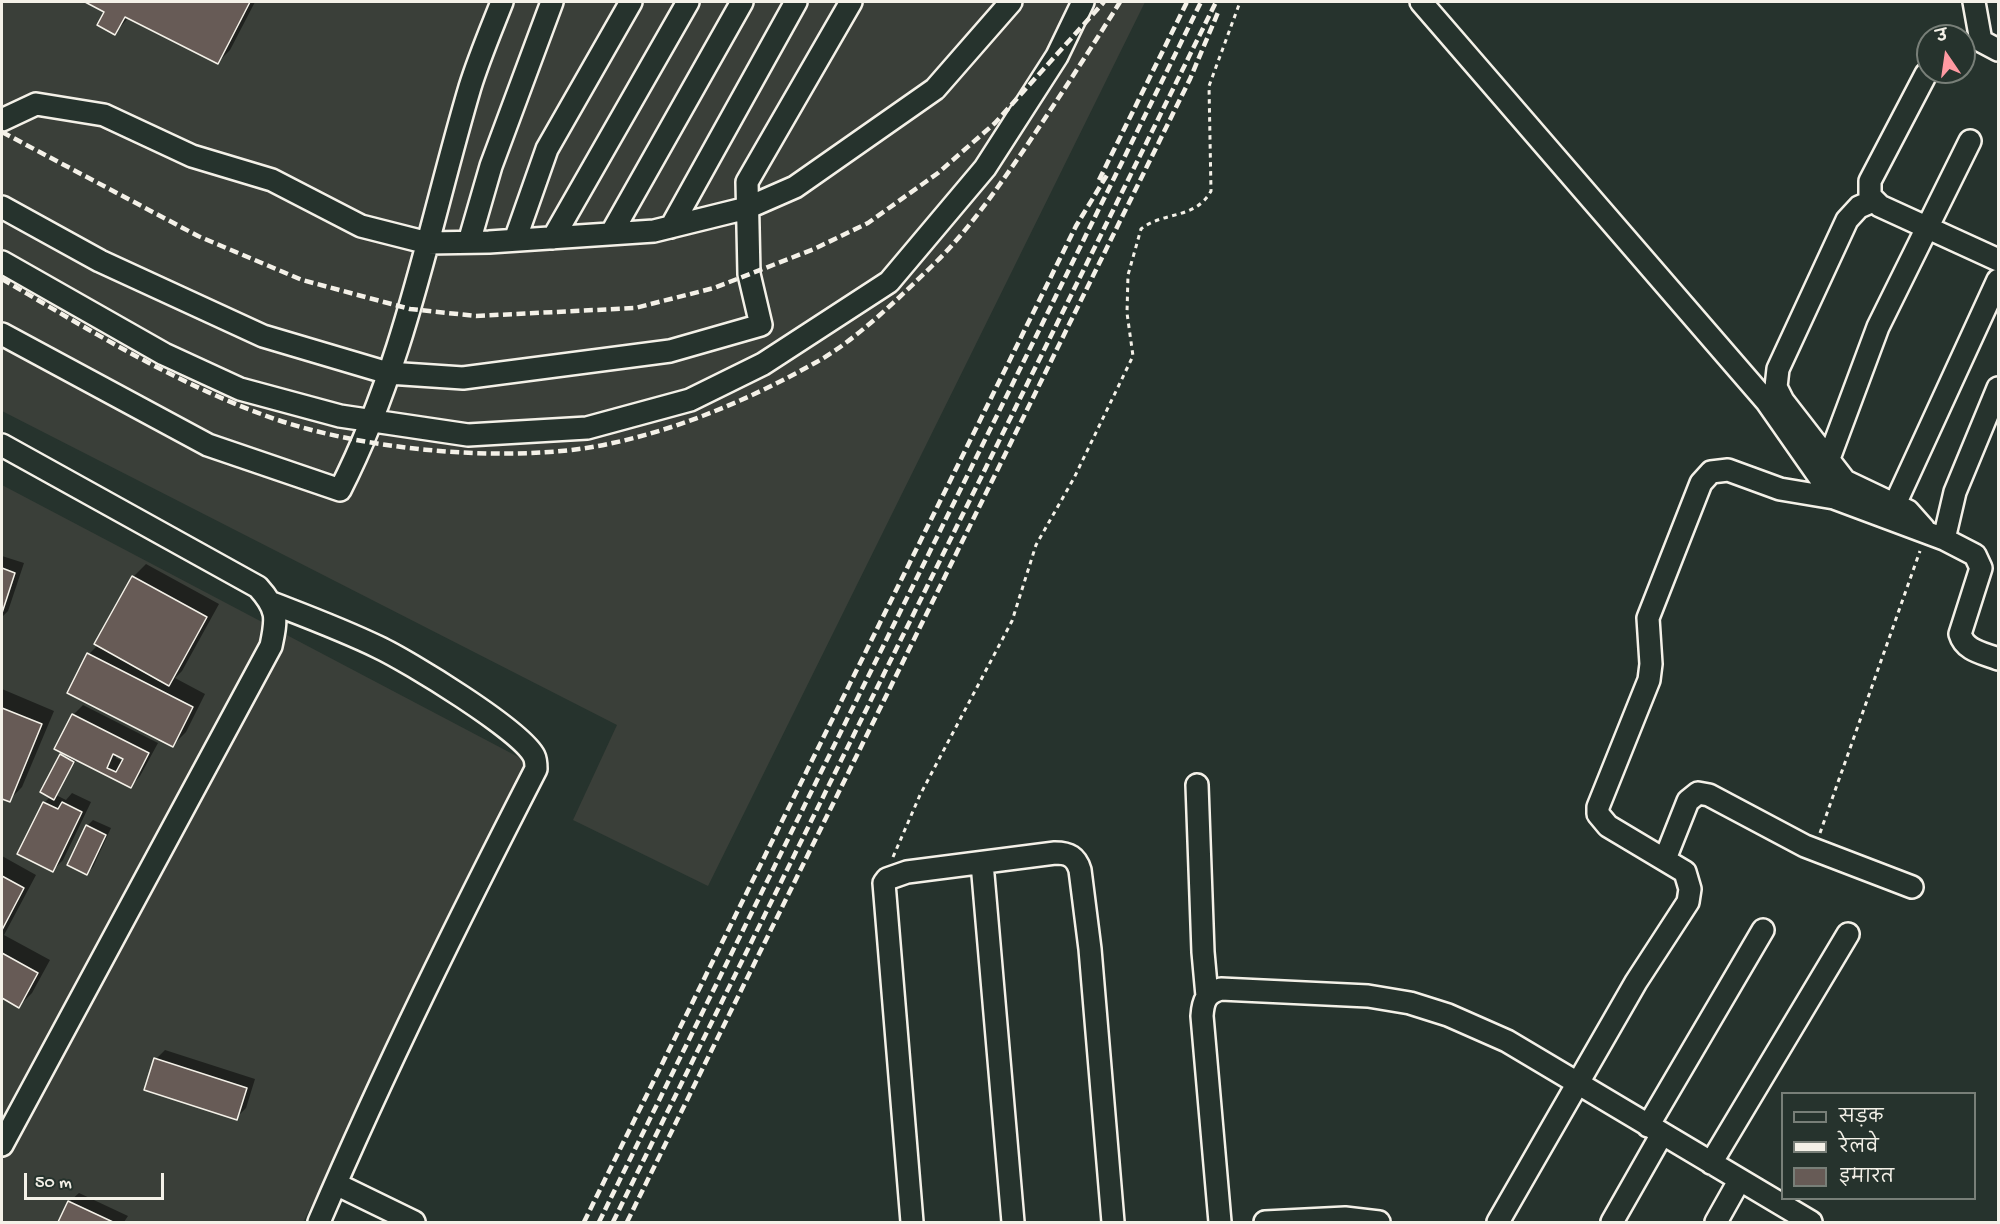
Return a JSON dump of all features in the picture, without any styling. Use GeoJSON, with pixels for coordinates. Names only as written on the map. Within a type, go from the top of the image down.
{"type":"FeatureCollection","features":[{"type":"Feature","properties":{"kind":"street"},"geometry":{"type":"LineString","coordinates":[[2,334],[208,446],[340,490],[365,442],[410,309],[471,85],[502,2]]}},
{"type":"Feature","properties":{"kind":"street"},"geometry":{"type":"LineString","coordinates":[[469,242],[491,166],[552,2]]}},
{"type":"Feature","properties":{"kind":"street"},"geometry":{"type":"LineString","coordinates":[[516,240],[547,148],[631,2]]}},
{"type":"Feature","properties":{"kind":"street"},"geometry":{"type":"LineString","coordinates":[[553,238],[688,2]]}},
{"type":"Feature","properties":{"kind":"street"},"geometry":{"type":"LineString","coordinates":[[611,234],[742,2]]}},
{"type":"Feature","properties":{"kind":"street"},"geometry":{"type":"LineString","coordinates":[[671,227],[796,2]]}},
{"type":"Feature","properties":{"kind":"street"},"geometry":{"type":"LineString","coordinates":[[2,207],[100,261],[262,336],[388,373],[463,378],[670,351],[761,325],[748,274],[747,182],[851,2]]}},
{"type":"Feature","properties":{"kind":"street"},"geometry":{"type":"LineString","coordinates":[[2,120],[36,104],[104,115],[192,156],[272,180],[361,225],[428,243],[654,231],[747,208],[795,187],[935,88],[1011,2]]}},
{"type":"Feature","properties":{"kind":"street"},"geometry":{"type":"LineString","coordinates":[[2,262],[164,354],[240,389],[372,422],[468,435],[587,428],[690,399],[763,364],[889,282],[985,168],[1057,56],[1083,2]]}},
{"type":"Feature","properties":{"kind":"street"},"geometry":{"type":"LineString","coordinates":[[1420,2],[1767,402],[1834,498]]}},
{"type":"Feature","properties":{"kind":"street"},"geometry":{"type":"LineString","coordinates":[[1974,2],[1981,41],[1998,50]]}},
{"type":"Feature","properties":{"kind":"street"},"geometry":{"type":"LineString","coordinates":[[1921,84],[1870,181],[1869,189],[1873,201],[1927,227],[1997,254]]}},
{"type":"Feature","properties":{"kind":"street"},"geometry":{"type":"LineString","coordinates":[[1828,461],[1874,336],[1970,141]]}},
{"type":"Feature","properties":{"kind":"street"},"geometry":{"type":"LineString","coordinates":[[1873,201],[1859,207],[1848,220],[1798,323],[1776,380],[1783,401],[1828,461],[1851,486],[1908,511],[1935,535]]}},
{"type":"Feature","properties":{"kind":"street"},"geometry":{"type":"LineString","coordinates":[[1895,504],[1998,280]]}},
{"type":"Feature","properties":{"kind":"street"},"geometry":{"type":"LineString","coordinates":[[1935,535],[1998,388]]}},
{"type":"Feature","properties":{"kind":"street"},"geometry":{"type":"LineString","coordinates":[[2,445],[258,587],[272,603],[360,639],[422,671],[497,722],[528,749],[536,762],[536,770],[466,905],[366,1112],[319,1222]]}},
{"type":"Feature","properties":{"kind":"street"},"geometry":{"type":"LineString","coordinates":[[1498,1222],[1636,982],[1688,902],[1690,889],[1685,872],[1608,826],[1601,819],[1598,807],[1649,680],[1651,663],[1648,618],[1701,483],[1711,472],[1728,470],[1792,492],[1834,498],[1935,535],[1975,555],[1982,568],[1961,626],[1962,642],[1969,648],[1998,659]]}},
{"type":"Feature","properties":{"kind":"street"},"geometry":{"type":"LineString","coordinates":[[2,1145],[271,646],[276,621],[272,603]]}},
{"type":"Feature","properties":{"kind":"street"},"geometry":{"type":"LineString","coordinates":[[1197,785],[1203,952],[1207,996]]}},
{"type":"Feature","properties":{"kind":"street"},"geometry":{"type":"LineString","coordinates":[[1665,860],[1688,801],[1698,793],[1709,795],[1776,832],[1814,849],[1912,887]]}},
{"type":"Feature","properties":{"kind":"street"},"geometry":{"type":"LineString","coordinates":[[912,1222],[884,884],[890,877],[907,872],[1055,853],[1064,853],[1077,861],[1090,949],[1113,1222]]}},
{"type":"Feature","properties":{"kind":"street"},"geometry":{"type":"LineString","coordinates":[[982,862],[1013,1222]]}},
{"type":"Feature","properties":{"kind":"street"},"geometry":{"type":"LineString","coordinates":[[1612,1222],[1655,1130],[1762,930]]}},
{"type":"Feature","properties":{"kind":"street"},"geometry":{"type":"LineString","coordinates":[[1711,1163],[1848,934]]}},
{"type":"Feature","properties":{"kind":"street"},"geometry":{"type":"LineString","coordinates":[[1220,1222],[1202,1016],[1203,1003],[1207,996],[1221,989],[1368,996],[1410,1003],[1465,1022],[1507,1041],[1577,1085],[1811,1222]]}},
{"type":"Feature","properties":{"kind":"street"},"geometry":{"type":"LineString","coordinates":[[1716,1222],[1739,1181]]}},
{"type":"Feature","properties":{"kind":"street"},"geometry":{"type":"LineString","coordinates":[[336,1184],[414,1222]]}},
{"type":"Feature","properties":{"kind":"street"},"geometry":{"type":"LineString","coordinates":[[1278,1222],[1345,1218],[1379,1222]]}},
{"type":"Feature","properties":{"kind":"path"},"geometry":{"type":"LineString","coordinates":[[890,877],[894,854],[920,795],[1012,621],[1036,545],[1074,478],[1133,356],[1127,313],[1128,275],[1138,235],[1144,226],[1192,211],[1202,204],[1211,191],[1209,86],[1240,2]]}},
{"type":"Feature","properties":{"kind":"path"},"geometry":{"type":"LineString","coordinates":[[1814,849],[1935,535]]}},
{"type":"Feature","properties":{"kind":"shaded area"},"geometry":{"type":"Polygon","coordinates":[[[2,2],[1145,2],[708,886],[573,820],[617,725],[2,411],[2,2]]]}},
{"type":"Feature","properties":{"kind":"shaded area"},"geometry":{"type":"Polygon","coordinates":[[[2,485],[543,770],[303,1222],[2,1222],[2,485]]]}},
{"type":"Feature","properties":{"kind":"building"},"geometry":{"type":"Polygon","coordinates":[[[85,2],[250,2],[218,64],[125,17],[115,35],[97,25],[104,12],[85,2]]]}},
{"type":"Feature","properties":{"kind":"building"},"geometry":{"type":"Polygon","coordinates":[[[2,568],[15,573],[2,613],[2,568]]]}},
{"type":"Feature","properties":{"kind":"building"},"geometry":{"type":"Polygon","coordinates":[[[132,576],[207,617],[169,686],[94,644],[132,576]]]}},
{"type":"Feature","properties":{"kind":"building"},"geometry":{"type":"Polygon","coordinates":[[[87,653],[193,707],[173,747],[67,693],[87,653]]]}},
{"type":"Feature","properties":{"kind":"building"},"geometry":{"type":"Polygon","coordinates":[[[2,708],[42,724],[10,802],[2,799],[2,708]]]}},
{"type":"Feature","properties":{"kind":"building"},"geometry":{"type":"Polygon","coordinates":[[[72,714],[149,753],[131,788],[54,749],[72,714]],[[113,754],[107,768],[116,772],[123,759],[113,754]]]}},
{"type":"Feature","properties":{"kind":"building"},"geometry":{"type":"Polygon","coordinates":[[[60,754],[74,762],[54,800],[40,792],[60,754]]]}},
{"type":"Feature","properties":{"kind":"building"},"geometry":{"type":"Polygon","coordinates":[[[43,802],[58,809],[62,802],[82,812],[53,872],[17,854],[43,802]]]}},
{"type":"Feature","properties":{"kind":"building"},"geometry":{"type":"Polygon","coordinates":[[[86,825],[106,835],[87,875],[67,865],[86,825]]]}},
{"type":"Feature","properties":{"kind":"building"},"geometry":{"type":"Polygon","coordinates":[[[2,876],[24,888],[2,930],[2,876]]]}},
{"type":"Feature","properties":{"kind":"building"},"geometry":{"type":"Polygon","coordinates":[[[2,953],[38,973],[19,1008],[2,998],[2,953]]]}},
{"type":"Feature","properties":{"kind":"building"},"geometry":{"type":"Polygon","coordinates":[[[154,1058],[247,1088],[237,1120],[144,1090],[154,1058]]]}},
{"type":"Feature","properties":{"kind":"building"},"geometry":{"type":"Polygon","coordinates":[[[68,1201],[113,1222],[58,1222],[68,1201]]]}},
{"type":"Feature","properties":{"kind":"railway"},"geometry":{"type":"LineString","coordinates":[[2,132],[198,236],[302,280],[410,309],[476,316],[635,308],[714,288],[814,249],[868,223],[938,173],[995,123],[1104,2]]}},
{"type":"Feature","properties":{"kind":"railway"},"geometry":{"type":"LineString","coordinates":[[2,279],[172,375],[242,407],[312,430],[427,450],[507,454],[579,449],[639,437],[700,417],[786,378],[844,344],[891,305],[945,252],[980,212],[1034,135],[1120,2]]}},
{"type":"Feature","properties":{"kind":"railway"},"geometry":{"type":"LineString","coordinates":[[1099,180],[1187,2]]}},
{"type":"Feature","properties":{"kind":"railway"},"geometry":{"type":"LineString","coordinates":[[599,1222],[1201,2]]}},
{"type":"Feature","properties":{"kind":"railway"},"geometry":{"type":"LineString","coordinates":[[613,1222],[1216,2]]}},
{"type":"Feature","properties":{"kind":"railway"},"geometry":{"type":"LineString","coordinates":[[627,1222],[1190,79],[1219,10]]}},
{"type":"Feature","properties":{"kind":"railway"},"geometry":{"type":"LineString","coordinates":[[584,1222],[1076,226],[1107,175]]}}]}
